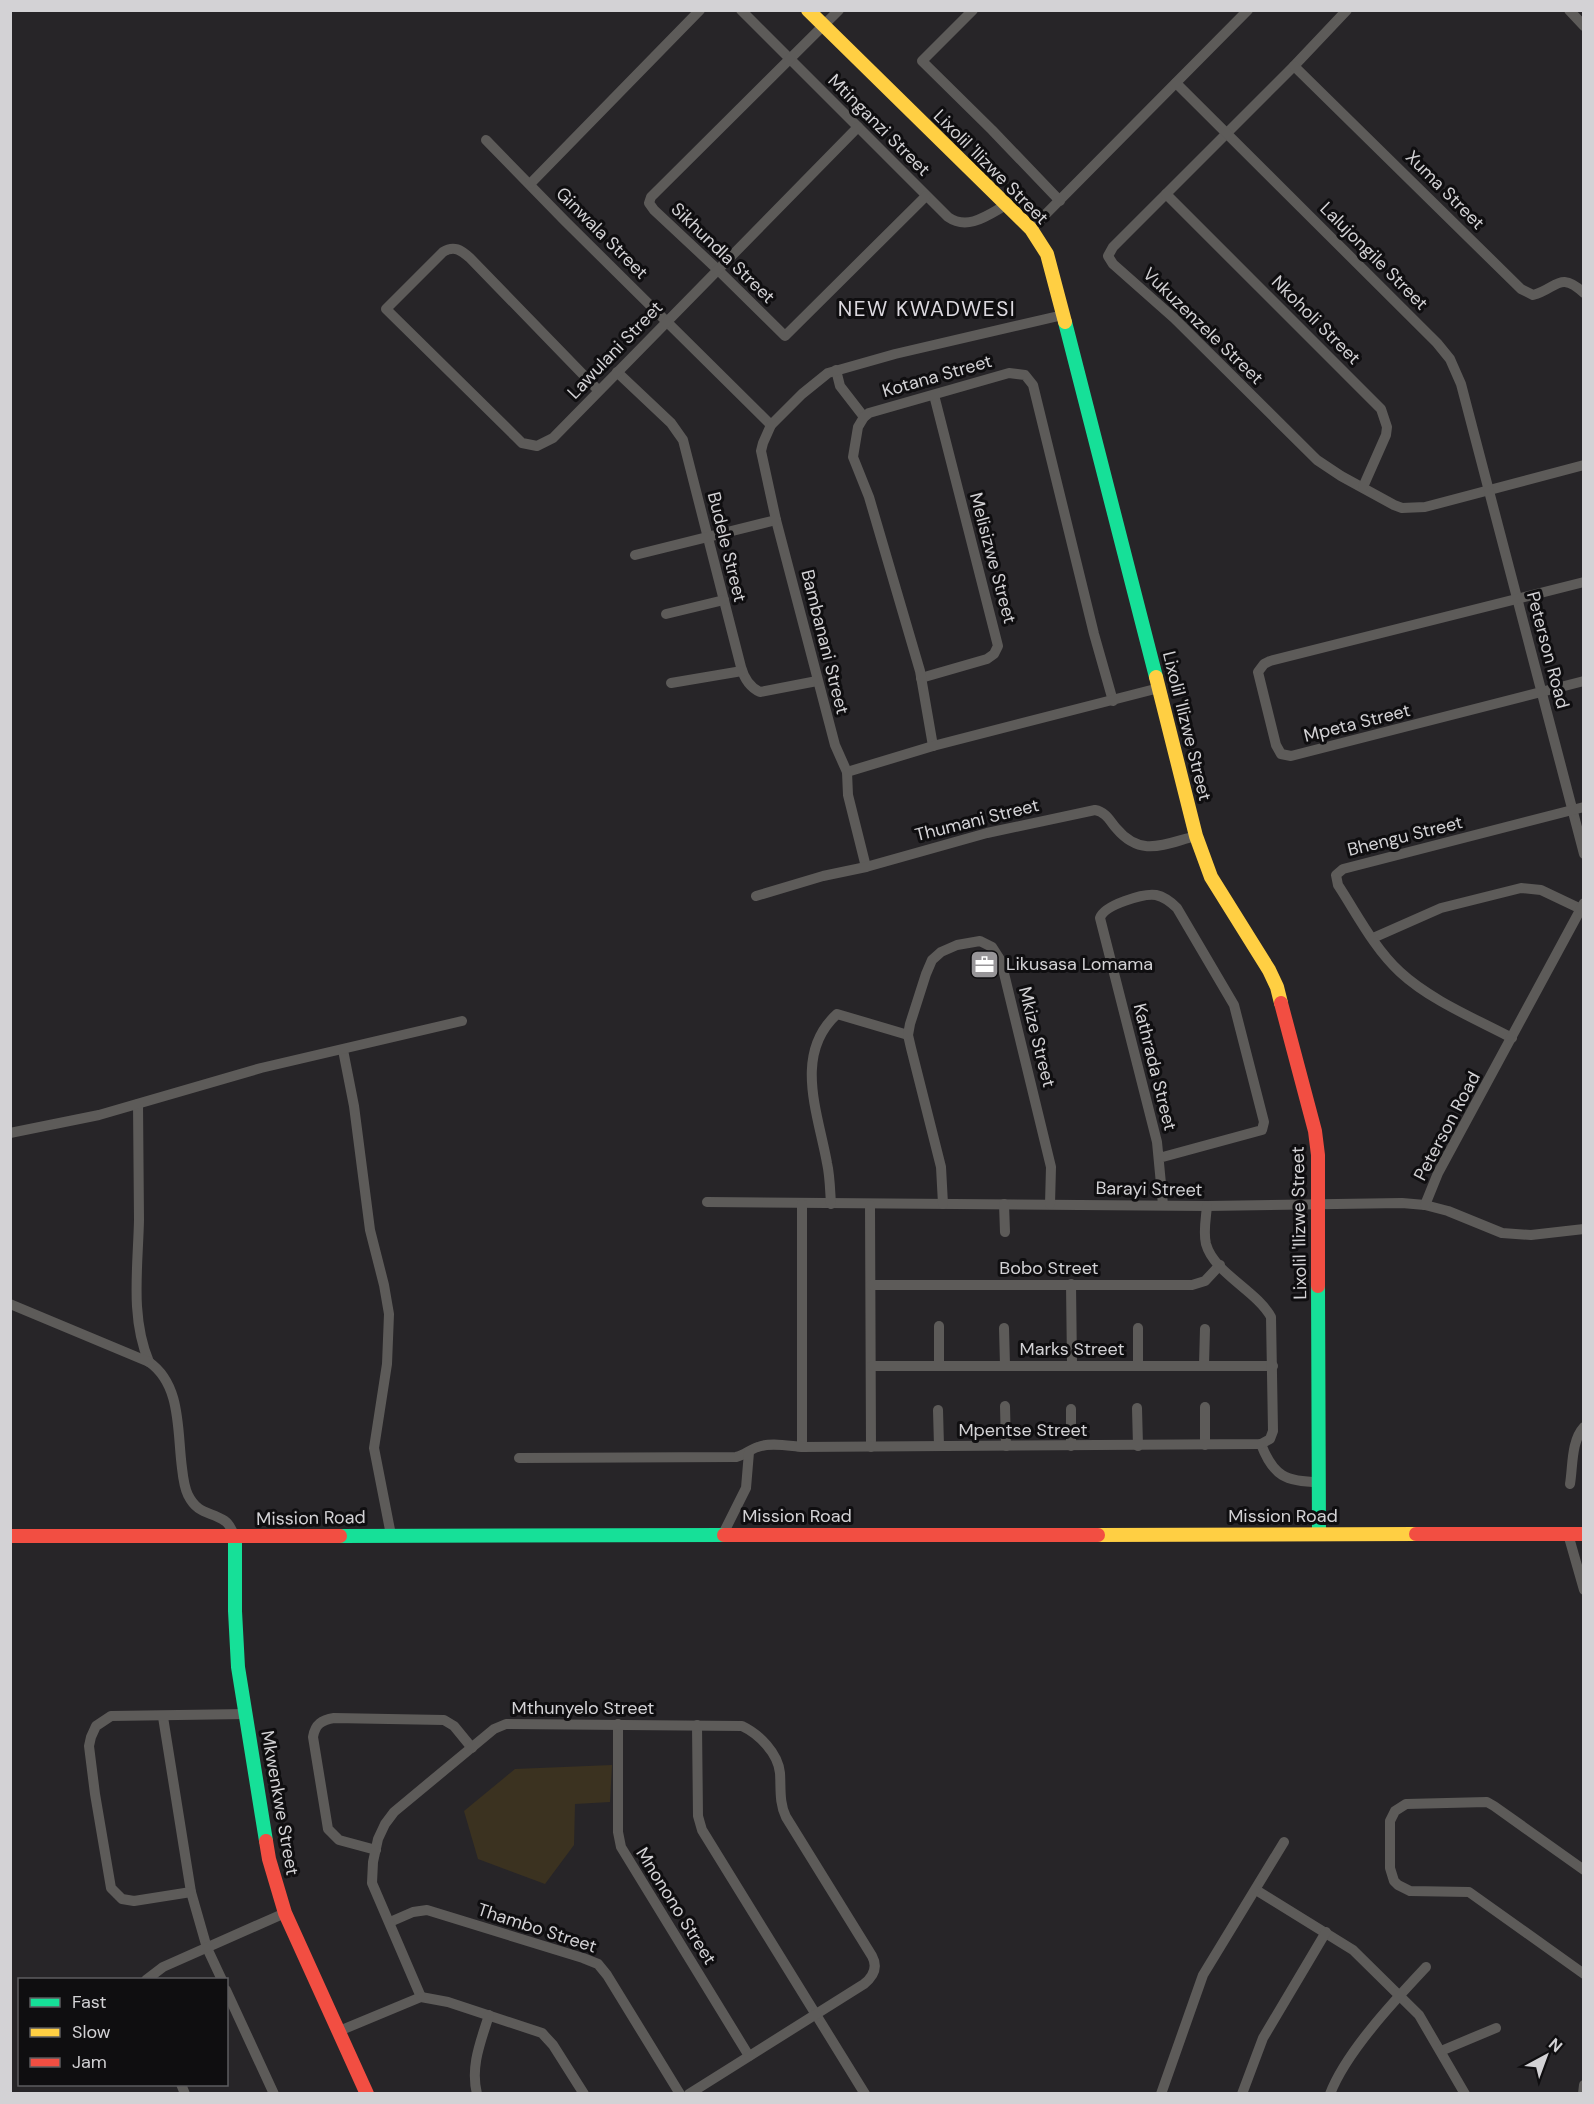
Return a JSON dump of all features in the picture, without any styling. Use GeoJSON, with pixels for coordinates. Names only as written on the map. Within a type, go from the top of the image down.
{"type":"FeatureCollection","features":[{"type":"Feature","properties":{"kind":"street"},"geometry":{"type":"LineString","coordinates":[[530,184],[700,10]]}},
{"type":"Feature","properties":{"kind":"street","name":"Mtinganzi Street"},"geometry":{"type":"LineString","coordinates":[[741,10],[948,217],[960,224],[978,220],[1006,205]]}},
{"type":"Feature","properties":{"kind":"street","name":"Lixolil 'Ilizwe Street"},"geometry":{"type":"LineString","coordinates":[[808,10],[1031,229],[1047,254],[1196,836],[1211,877],[1269,970],[1277,987],[1315,1131],[1318,1155],[1319,1534]]}},
{"type":"Feature","properties":{"kind":"street","name":"Sikhundla Street"},"geometry":{"type":"LineString","coordinates":[[839,10],[651,197],[649,203],[785,336],[926,196]]}},
{"type":"Feature","properties":{"kind":"street"},"geometry":{"type":"LineString","coordinates":[[973,10],[922,62],[1060,201]]}},
{"type":"Feature","properties":{"kind":"street"},"geometry":{"type":"LineString","coordinates":[[1031,229],[1248,10]]}},
{"type":"Feature","properties":{"kind":"street","name":"Vukuzenzele Street"},"geometry":{"type":"LineString","coordinates":[[1347,10],[1113,247],[1108,256],[1113,264],[1173,318],[1317,459],[1341,476],[1394,505],[1413,509],[1584,465]]}},
{"type":"Feature","properties":{"kind":"street"},"geometry":{"type":"LineString","coordinates":[[1569,10],[1584,26]]}},
{"type":"Feature","properties":{"kind":"street","name":"Xuma Street"},"geometry":{"type":"LineString","coordinates":[[1294,66],[1521,289],[1533,295],[1565,281],[1584,293]]}},
{"type":"Feature","properties":{"kind":"street","name":"Lalujongile Street"},"geometry":{"type":"LineString","coordinates":[[1176,83],[1437,343],[1450,359],[1461,384],[1489,489]]}},
{"type":"Feature","properties":{"kind":"street","name":"Lawulani Street"},"geometry":{"type":"LineString","coordinates":[[599,391],[470,258],[457,248],[450,248],[443,252],[386,309],[522,443],[537,446],[546,442],[599,391],[666,320],[858,127]]}},
{"type":"Feature","properties":{"kind":"street","name":"Ginwala Street"},"geometry":{"type":"LineString","coordinates":[[486,140],[771,425]]}},
{"type":"Feature","properties":{"kind":"street","name":"Nkoholi Street"},"geometry":{"type":"LineString","coordinates":[[1166,195],[1381,409],[1387,427],[1386,435],[1363,488]]}},
{"type":"Feature","properties":{"kind":"street"},"geometry":{"type":"LineString","coordinates":[[771,425],[809,388],[836,370],[1063,315]]}},
{"type":"Feature","properties":{"kind":"street"},"geometry":{"type":"LineString","coordinates":[[836,370],[840,386],[864,417]]}},
{"type":"Feature","properties":{"kind":"street","name":"Budele Street"},"geometry":{"type":"LineString","coordinates":[[617,372],[666,417],[680,435],[686,448],[742,670],[752,688],[760,692],[817,681]]}},
{"type":"Feature","properties":{"kind":"street","name":"Kotana Street"},"geometry":{"type":"LineString","coordinates":[[933,746],[921,678],[875,517],[853,457],[855,436],[864,417],[884,408],[1014,372],[1025,375],[1033,385],[1094,634],[1113,700]]}},
{"type":"Feature","properties":{"kind":"street","name":"Melisizwe Street"},"geometry":{"type":"LineString","coordinates":[[921,678],[987,659],[994,654],[998,646],[934,395]]}},
{"type":"Feature","properties":{"kind":"street","name":"Bambanani Street"},"geometry":{"type":"LineString","coordinates":[[771,425],[761,451],[817,681],[835,745],[847,772],[848,795],[866,867]]}},
{"type":"Feature","properties":{"kind":"street","name":"Peterson Road"},"geometry":{"type":"LineString","coordinates":[[1489,489],[1584,854]]}},
{"type":"Feature","properties":{"kind":"street"},"geometry":{"type":"LineString","coordinates":[[635,555],[708,539],[776,520]]}},
{"type":"Feature","properties":{"kind":"street"},"geometry":{"type":"LineString","coordinates":[[1517,598],[1584,582]]}},
{"type":"Feature","properties":{"kind":"street","name":"Mpeta Street"},"geometry":{"type":"LineString","coordinates":[[1517,598],[1264,664],[1258,672],[1276,745],[1281,754],[1291,756],[1542,692]]}},
{"type":"Feature","properties":{"kind":"street"},"geometry":{"type":"LineString","coordinates":[[666,614],[724,600]]}},
{"type":"Feature","properties":{"kind":"street"},"geometry":{"type":"LineString","coordinates":[[671,683],[742,670]]}},
{"type":"Feature","properties":{"kind":"street"},"geometry":{"type":"LineString","coordinates":[[1542,692],[1584,681]]}},
{"type":"Feature","properties":{"kind":"street"},"geometry":{"type":"LineString","coordinates":[[847,772],[933,746],[1159,688]]}},
{"type":"Feature","properties":{"kind":"street","name":"Bhengu Street"},"geometry":{"type":"LineString","coordinates":[[1512,1038],[1439,999],[1409,980],[1390,962],[1373,938],[1338,885],[1336,875],[1339,871],[1584,807]]}},
{"type":"Feature","properties":{"kind":"street","name":"Thumani Street"},"geometry":{"type":"LineString","coordinates":[[756,896],[987,833],[1095,810],[1104,813],[1126,838],[1146,848],[1196,836]]}},
{"type":"Feature","properties":{"kind":"street"},"geometry":{"type":"LineString","coordinates":[[1373,938],[1441,908],[1521,888],[1541,890],[1582,906]]}},
{"type":"Feature","properties":{"kind":"street","name":"Kathrada Street"},"geometry":{"type":"LineString","coordinates":[[1159,1158],[1262,1130],[1264,1122],[1234,1005],[1177,908],[1166,899],[1146,895],[1117,904],[1105,910],[1100,918],[1157,1142],[1163,1205]]}},
{"type":"Feature","properties":{"kind":"street","name":"Peterson Road"},"geometry":{"type":"LineString","coordinates":[[1425,1205],[1438,1173],[1582,906]]}},
{"type":"Feature","properties":{"kind":"street","name":"Mkize Street"},"geometry":{"type":"LineString","coordinates":[[908,1035],[926,974],[937,956],[946,948],[974,941],[992,946],[1001,961],[1043,1129],[1052,1174],[1050,1204]]}},
{"type":"Feature","properties":{"kind":"street"},"geometry":{"type":"LineString","coordinates":[[831,1204],[828,1165],[811,1083],[812,1062],[821,1036],[830,1020],[837,1014],[908,1035],[939,1159],[943,1204]]}},
{"type":"Feature","properties":{"kind":"street"},"geometry":{"type":"LineString","coordinates":[[10,1133],[99,1115],[250,1070],[462,1022]]}},
{"type":"Feature","properties":{"kind":"street"},"geometry":{"type":"LineString","coordinates":[[343,1050],[354,1106],[370,1230],[389,1314],[387,1364],[374,1459],[383,1490],[391,1535]]}},
{"type":"Feature","properties":{"kind":"street"},"geometry":{"type":"LineString","coordinates":[[138,1104],[139,1220],[136,1317],[148,1362]]}},
{"type":"Feature","properties":{"kind":"street","name":"Barayi Street"},"geometry":{"type":"LineString","coordinates":[[708,1202],[1207,1206],[1402,1203],[1425,1205],[1448,1211],[1502,1233],[1531,1235],[1584,1229]]}},
{"type":"Feature","properties":{"kind":"street"},"geometry":{"type":"LineString","coordinates":[[802,1204],[802,1447]]}},
{"type":"Feature","properties":{"kind":"street"},"geometry":{"type":"LineString","coordinates":[[1005,1204],[1005,1232]]}},
{"type":"Feature","properties":{"kind":"street"},"geometry":{"type":"LineString","coordinates":[[870,1205],[871,1447]]}},
{"type":"Feature","properties":{"kind":"street"},"geometry":{"type":"LineString","coordinates":[[1207,1206],[1206,1240],[1210,1252],[1271,1317],[1273,1431],[1270,1439],[1261,1444],[1269,1462],[1281,1476],[1298,1481],[1319,1482]]}},
{"type":"Feature","properties":{"kind":"street","name":"Bobo Street"},"geometry":{"type":"LineString","coordinates":[[871,1285],[1192,1285],[1205,1281],[1220,1265]]}},
{"type":"Feature","properties":{"kind":"street"},"geometry":{"type":"LineString","coordinates":[[1071,1284],[1072,1365]]}},
{"type":"Feature","properties":{"kind":"street"},"geometry":{"type":"LineString","coordinates":[[10,1304],[148,1362],[162,1372],[176,1407],[184,1483],[189,1497],[206,1514],[227,1522],[235,1536]]}},
{"type":"Feature","properties":{"kind":"street"},"geometry":{"type":"LineString","coordinates":[[939,1326],[939,1365]]}},
{"type":"Feature","properties":{"kind":"street"},"geometry":{"type":"LineString","coordinates":[[1004,1328],[1005,1365]]}},
{"type":"Feature","properties":{"kind":"street"},"geometry":{"type":"LineString","coordinates":[[1138,1328],[1138,1365]]}},
{"type":"Feature","properties":{"kind":"street"},"geometry":{"type":"LineString","coordinates":[[1204,1329],[1204,1365]]}},
{"type":"Feature","properties":{"kind":"street","name":"Marks Street"},"geometry":{"type":"LineString","coordinates":[[872,1365],[1273,1366]]}},
{"type":"Feature","properties":{"kind":"street"},"geometry":{"type":"LineString","coordinates":[[1005,1406],[1005,1446]]}},
{"type":"Feature","properties":{"kind":"street"},"geometry":{"type":"LineString","coordinates":[[1204,1407],[1204,1446]]}},
{"type":"Feature","properties":{"kind":"street"},"geometry":{"type":"LineString","coordinates":[[1137,1408],[1138,1446]]}},
{"type":"Feature","properties":{"kind":"street"},"geometry":{"type":"LineString","coordinates":[[1071,1409],[1071,1446]]}},
{"type":"Feature","properties":{"kind":"street"},"geometry":{"type":"LineString","coordinates":[[938,1410],[939,1446]]}},
{"type":"Feature","properties":{"kind":"street"},"geometry":{"type":"LineString","coordinates":[[1570,1484],[1575,1446],[1578,1434],[1584,1427]]}},
{"type":"Feature","properties":{"kind":"street","name":"Mpentse Street"},"geometry":{"type":"LineString","coordinates":[[519,1458],[736,1457],[756,1447],[766,1445],[871,1447],[1261,1444]]}},
{"type":"Feature","properties":{"kind":"street"},"geometry":{"type":"LineString","coordinates":[[723,1534],[746,1488],[749,1452]]}},
{"type":"Feature","properties":{"kind":"street"},"geometry":{"type":"LineString","coordinates":[[1568,1534],[1584,1590]]}},
{"type":"Feature","properties":{"kind":"street","name":"Mission Road"},"geometry":{"type":"LineString","coordinates":[[10,1536],[1584,1534]]}},
{"type":"Feature","properties":{"kind":"street","name":"Mkwenkwe Street"},"geometry":{"type":"LineString","coordinates":[[235,1536],[236,1644],[269,1859],[285,1913],[367,2094]]}},
{"type":"Feature","properties":{"kind":"street"},"geometry":{"type":"LineString","coordinates":[[190,1892],[134,1901],[122,1899],[116,1894],[109,1880],[97,1805],[89,1746],[91,1737],[96,1726],[111,1716],[246,1714]]}},
{"type":"Feature","properties":{"kind":"street"},"geometry":{"type":"LineString","coordinates":[[164,1717],[190,1892],[207,1948],[221,1978]]}},
{"type":"Feature","properties":{"kind":"street"},"geometry":{"type":"LineString","coordinates":[[376,1850],[339,1840],[328,1829],[313,1737],[320,1722],[334,1718],[444,1720],[454,1726],[472,1748]]}},
{"type":"Feature","properties":{"kind":"street","name":"Mthunyelo Street"},"geometry":{"type":"LineString","coordinates":[[421,1997],[372,1883],[373,1862],[380,1833],[389,1817],[494,1729],[506,1724],[735,1725],[751,1730],[766,1745],[777,1761],[783,1810],[872,1956],[875,1966],[874,1973],[864,1984],[815,2014]]}},
{"type":"Feature","properties":{"kind":"street","name":"Mnonono Street"},"geometry":{"type":"LineString","coordinates":[[618,1724],[618,1833],[621,1847],[749,2056]]}},
{"type":"Feature","properties":{"kind":"street"},"geometry":{"type":"LineString","coordinates":[[697,1725],[699,1822],[866,2094]]}},
{"type":"Feature","properties":{"kind":"street"},"geometry":{"type":"LineString","coordinates":[[1584,1870],[1486,1802],[1406,1804],[1395,1811],[1390,1821],[1390,1868],[1394,1881],[1398,1885],[1410,1891],[1469,1892],[1584,1974]]}},
{"type":"Feature","properties":{"kind":"street"},"geometry":{"type":"LineString","coordinates":[[1161,2094],[1203,1975],[1284,1842]]}},
{"type":"Feature","properties":{"kind":"street"},"geometry":{"type":"LineString","coordinates":[[1256,1890],[1353,1950],[1419,2015],[1465,2094]]}},
{"type":"Feature","properties":{"kind":"street","name":"Thambo Street"},"geometry":{"type":"LineString","coordinates":[[390,1922],[413,1912],[427,1910],[598,1964],[680,2094]]}},
{"type":"Feature","properties":{"kind":"street"},"geometry":{"type":"LineString","coordinates":[[149,1978],[164,1967],[285,1913]]}},
{"type":"Feature","properties":{"kind":"street"},"geometry":{"type":"LineString","coordinates":[[1242,2094],[1263,2038],[1326,1932]]}},
{"type":"Feature","properties":{"kind":"street"},"geometry":{"type":"LineString","coordinates":[[1330,2093],[1343,2067],[1426,1967]]}},
{"type":"Feature","properties":{"kind":"street"},"geometry":{"type":"LineString","coordinates":[[228,1994],[274,2094]]}},
{"type":"Feature","properties":{"kind":"street"},"geometry":{"type":"LineString","coordinates":[[339,2031],[421,1997],[448,2002],[536,2030],[548,2038],[584,2094]]}},
{"type":"Feature","properties":{"kind":"street"},"geometry":{"type":"LineString","coordinates":[[689,2094],[815,2014]]}},
{"type":"Feature","properties":{"kind":"street"},"geometry":{"type":"LineString","coordinates":[[477,2094],[474,2080],[475,2064],[489,2015]]}},
{"type":"Feature","properties":{"kind":"street"},"geometry":{"type":"LineString","coordinates":[[1441,2051],[1496,2028]]}},
{"type":"Feature","properties":{"kind":"street"},"geometry":{"type":"LineString","coordinates":[[1583,2094],[1584,2085]]}},
{"type":"Feature","properties":{"kind":"shaded area"},"geometry":{"type":"Polygon","coordinates":[[[612,1765],[610,1802],[575,1804],[574,1845],[545,1884],[478,1859],[464,1811],[515,1769],[612,1765]]]}},
{"type":"Feature","properties":{"kind":"traffic: fast"},"geometry":{"type":"LineString","coordinates":[[1065,322],[1156,677]]}},
{"type":"Feature","properties":{"kind":"traffic: fast"},"geometry":{"type":"LineString","coordinates":[[1318,1286],[1319,1534]]}},
{"type":"Feature","properties":{"kind":"traffic: fast"},"geometry":{"type":"LineString","coordinates":[[340,1536],[724,1535]]}},
{"type":"Feature","properties":{"kind":"traffic: fast"},"geometry":{"type":"LineString","coordinates":[[235,1536],[238,1667],[266,1841]]}},
{"type":"Feature","properties":{"kind":"traffic: slow"},"geometry":{"type":"LineString","coordinates":[[808,10],[1031,229],[1047,254],[1065,322]]}},
{"type":"Feature","properties":{"kind":"traffic: slow"},"geometry":{"type":"LineString","coordinates":[[1156,677],[1196,836],[1211,877],[1269,970],[1281,1003]]}},
{"type":"Feature","properties":{"kind":"traffic: slow"},"geometry":{"type":"LineString","coordinates":[[1098,1535],[1416,1534]]}},
{"type":"Feature","properties":{"kind":"traffic: jam"},"geometry":{"type":"LineString","coordinates":[[1281,1003],[1315,1131],[1318,1155],[1318,1286]]}},
{"type":"Feature","properties":{"kind":"traffic: jam"},"geometry":{"type":"LineString","coordinates":[[1416,1534],[1584,1534]]}},
{"type":"Feature","properties":{"kind":"traffic: jam"},"geometry":{"type":"LineString","coordinates":[[724,1535],[1098,1535]]}},
{"type":"Feature","properties":{"kind":"traffic: jam"},"geometry":{"type":"LineString","coordinates":[[10,1536],[340,1536]]}},
{"type":"Feature","properties":{"kind":"traffic: jam"},"geometry":{"type":"LineString","coordinates":[[266,1841],[285,1913],[367,2094]]}},
{"type":"Feature","properties":{"kind":"place","name":"Likusasa Lomama"},"geometry":{"type":"Point","coordinates":[985,964]}},
{"type":"Feature","properties":{"kind":"district","name":"NEW KWADWESI"},"geometry":{"type":"Point","coordinates":[927,309]}}]}
